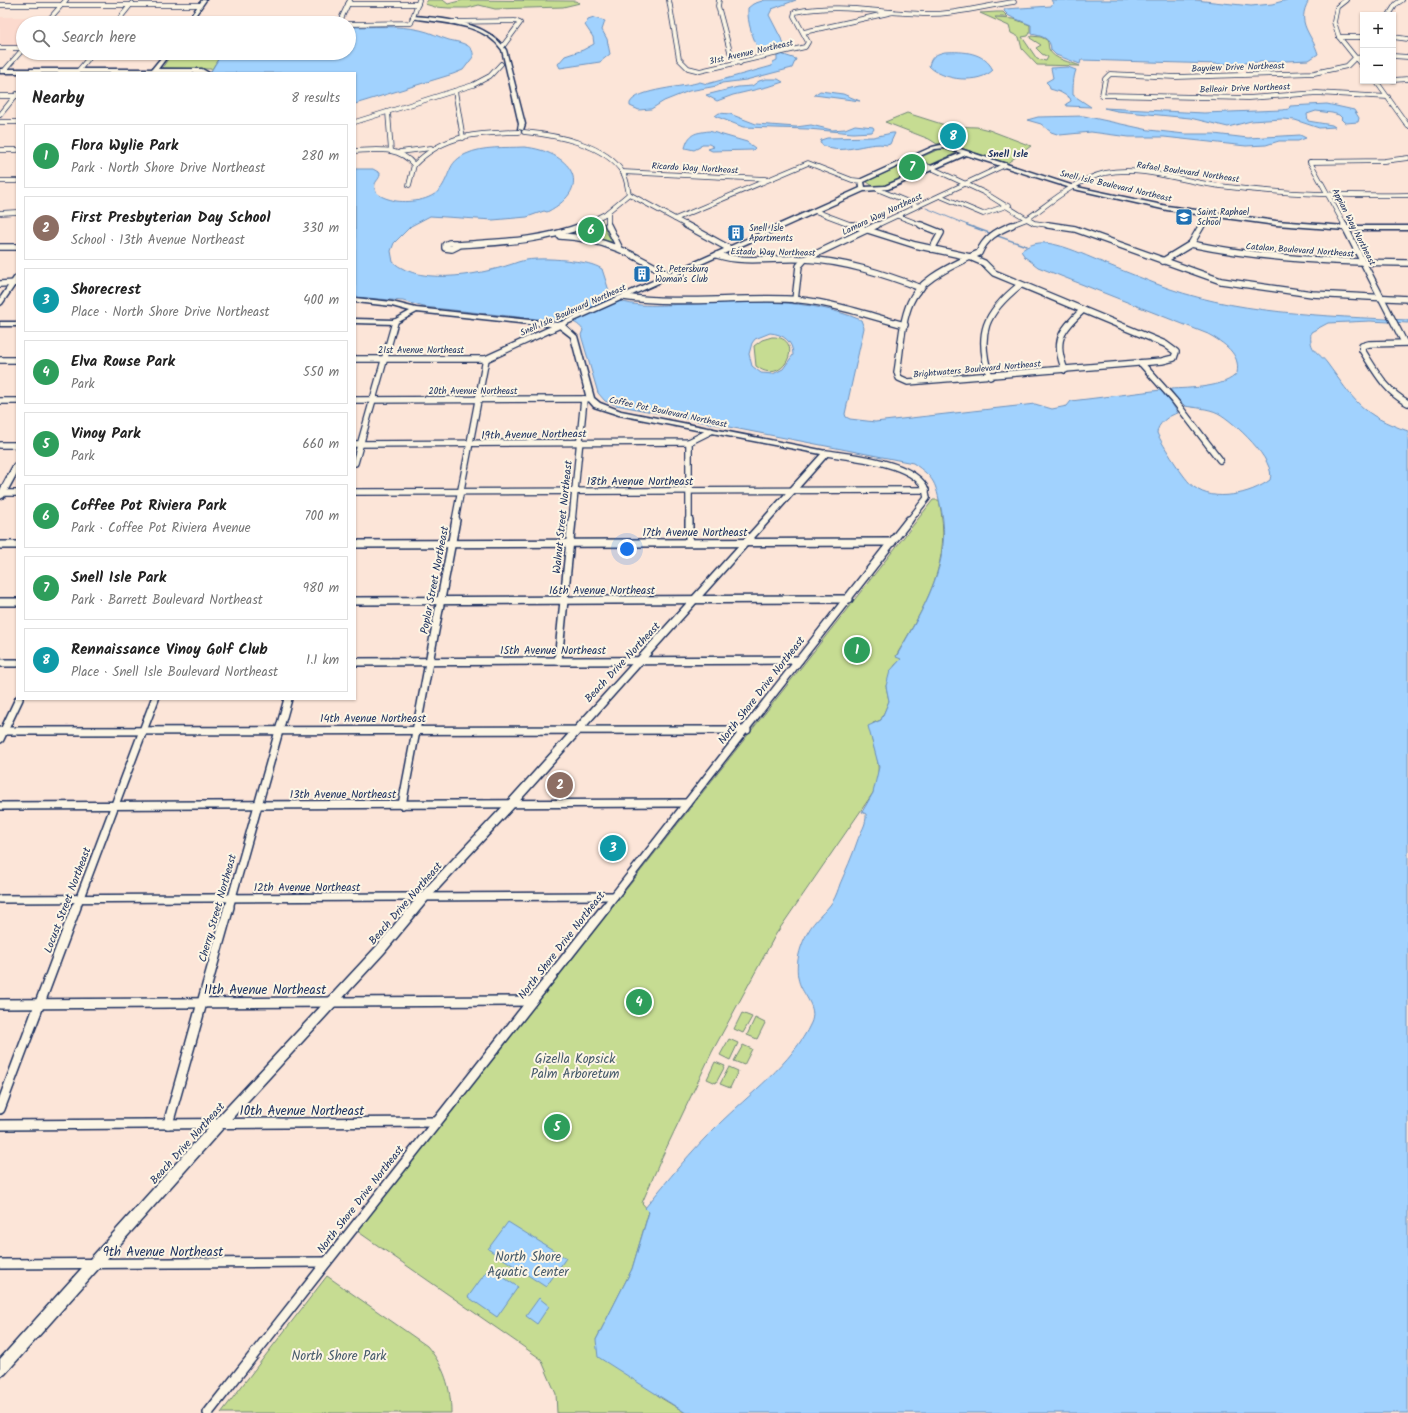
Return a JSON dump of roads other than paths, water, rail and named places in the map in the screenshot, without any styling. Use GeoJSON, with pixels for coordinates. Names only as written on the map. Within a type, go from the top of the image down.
{"type":"FeatureCollection","features":[{"type":"Feature","properties":{"kind":"street"},"geometry":{"type":"LineString","coordinates":[[52,16],[66,0]]}},
{"type":"Feature","properties":{"kind":"street"},"geometry":{"type":"LineString","coordinates":[[122,16],[134,0]]}},
{"type":"Feature","properties":{"kind":"street"},"geometry":{"type":"LineString","coordinates":[[193,16],[204,0]]}},
{"type":"Feature","properties":{"kind":"street","name":"31st Avenue Northeast"},"geometry":{"type":"LineString","coordinates":[[669,0],[678,54],[684,67],[695,71],[705,71],[785,53],[807,45],[804,32],[895,12]]}},
{"type":"Feature","properties":{"kind":"street"},"geometry":{"type":"LineString","coordinates":[[719,0],[718,6],[731,55],[740,63]]}},
{"type":"Feature","properties":{"kind":"street"},"geometry":{"type":"LineString","coordinates":[[1346,0],[1337,7],[1334,22],[1339,36],[1360,64]]}},
{"type":"Feature","properties":{"kind":"street"},"geometry":{"type":"LineString","coordinates":[[1392,12],[1396,4],[1402,0]]}},
{"type":"Feature","properties":{"kind":"street"},"geometry":{"type":"LineString","coordinates":[[342,16],[349,2],[418,2],[410,24],[356,24]]}},
{"type":"Feature","properties":{"kind":"street"},"geometry":{"type":"LineString","coordinates":[[804,32],[794,16],[796,12],[829,4],[851,4],[895,12],[933,14],[1014,2]]}},
{"type":"Feature","properties":{"kind":"street"},"geometry":{"type":"LineString","coordinates":[[0,5],[200,5]]}},
{"type":"Feature","properties":{"kind":"street"},"geometry":{"type":"LineString","coordinates":[[413,16],[452,22],[515,21],[520,23],[503,46]]}},
{"type":"Feature","properties":{"kind":"street"},"geometry":{"type":"LineString","coordinates":[[452,22],[489,35],[503,46],[523,129]]}},
{"type":"Feature","properties":{"kind":"street"},"geometry":{"type":"LineString","coordinates":[[1339,36],[1360,37]]}},
{"type":"Feature","properties":{"kind":"street"},"geometry":{"type":"LineString","coordinates":[[1396,37],[1408,38]]}},
{"type":"Feature","properties":{"kind":"street"},"geometry":{"type":"LineString","coordinates":[[0,48],[16,48]]}},
{"type":"Feature","properties":{"kind":"street"},"geometry":{"type":"LineString","coordinates":[[2,71],[16,56]]}},
{"type":"Feature","properties":{"kind":"street"},"geometry":{"type":"LineString","coordinates":[[1396,56],[1408,57]]}},
{"type":"Feature","properties":{"kind":"street","name":"Bayview Drive Northeast"},"geometry":{"type":"LineString","coordinates":[[1102,95],[1105,79],[1110,74],[1176,77],[1314,72],[1347,66],[1355,58],[1360,57]]}},
{"type":"Feature","properties":{"kind":"street"},"geometry":{"type":"LineString","coordinates":[[78,71],[87,60]]}},
{"type":"Feature","properties":{"kind":"street"},"geometry":{"type":"LineString","coordinates":[[156,70],[163,60]]}},
{"type":"Feature","properties":{"kind":"street"},"geometry":{"type":"LineString","coordinates":[[356,122],[478,83],[496,72],[501,64]]}},
{"type":"Feature","properties":{"kind":"street"},"geometry":{"type":"LineString","coordinates":[[2,71],[35,72],[156,70],[204,72]]}},
{"type":"Feature","properties":{"kind":"street"},"geometry":{"type":"LineString","coordinates":[[496,72],[509,71]]}},
{"type":"Feature","properties":{"kind":"street"},"geometry":{"type":"LineString","coordinates":[[1396,80],[1408,79]]}},
{"type":"Feature","properties":{"kind":"street"},"geometry":{"type":"LineString","coordinates":[[1378,84],[1408,126]]}},
{"type":"Feature","properties":{"kind":"street"},"geometry":{"type":"LineString","coordinates":[[455,91],[463,138]]}},
{"type":"Feature","properties":{"kind":"street","name":"Belleair Drive Northeast"},"geometry":{"type":"LineString","coordinates":[[1102,95],[1241,98],[1317,93],[1388,97]]}},
{"type":"Feature","properties":{"kind":"street"},"geometry":{"type":"LineString","coordinates":[[0,96],[16,96]]}},
{"type":"Feature","properties":{"kind":"street"},"geometry":{"type":"LineString","coordinates":[[0,115],[16,96]]}},
{"type":"Feature","properties":{"kind":"street"},"geometry":{"type":"LineString","coordinates":[[388,112],[391,151]]}},
{"type":"Feature","properties":{"kind":"street"},"geometry":{"type":"LineString","coordinates":[[0,122],[16,122]]}},
{"type":"Feature","properties":{"kind":"street"},"geometry":{"type":"LineString","coordinates":[[356,151],[418,151],[463,138],[523,129],[535,133],[554,135],[580,144],[606,157],[622,172],[629,194],[730,249]]}},
{"type":"Feature","properties":{"kind":"street","name":"Snell Isle Boulevard Northeast"},"geometry":{"type":"LineString","coordinates":[[861,181],[910,158],[941,146],[949,146],[1076,188],[1140,203],[1205,215],[1276,223],[1346,228],[1408,228]]}},
{"type":"Feature","properties":{"kind":"street"},"geometry":{"type":"LineString","coordinates":[[409,185],[414,165],[435,147]]}},
{"type":"Feature","properties":{"kind":"street"},"geometry":{"type":"LineString","coordinates":[[0,150],[16,150]]}},
{"type":"Feature","properties":{"kind":"street"},"geometry":{"type":"LineString","coordinates":[[398,152],[407,156],[414,165]]}},
{"type":"Feature","properties":{"kind":"street","name":"Snell Isle Boulevard Northeast"},"geometry":{"type":"LineString","coordinates":[[486,358],[863,189],[886,188],[967,152]]}},
{"type":"Feature","properties":{"kind":"street"},"geometry":{"type":"LineString","coordinates":[[910,158],[968,183],[1009,205],[1034,223],[1075,229],[1221,282],[1312,294],[1408,299]]}},
{"type":"Feature","properties":{"kind":"street","name":"Appian Way Northeast"},"geometry":{"type":"LineString","coordinates":[[1406,342],[1379,298],[1364,262],[1310,162],[1408,158]]}},
{"type":"Feature","properties":{"kind":"street"},"geometry":{"type":"LineString","coordinates":[[675,219],[808,162],[852,180],[861,181],[863,189]]}},
{"type":"Feature","properties":{"kind":"street","name":"Lamara Way Northeast"},"geometry":{"type":"LineString","coordinates":[[805,259],[1005,165]]}},
{"type":"Feature","properties":{"kind":"street","name":"Ricardo Way Northeast"},"geometry":{"type":"LineString","coordinates":[[622,172],[768,179]]}},
{"type":"Feature","properties":{"kind":"street","name":"Rafael Boulevard Northeast"},"geometry":{"type":"LineString","coordinates":[[1027,219],[1093,177],[1105,173],[1138,172],[1217,186],[1329,195],[1408,195]]}},
{"type":"Feature","properties":{"kind":"street"},"geometry":{"type":"LineString","coordinates":[[0,181],[16,180]]}},
{"type":"Feature","properties":{"kind":"street"},"geometry":{"type":"LineString","coordinates":[[876,189],[918,206]]}},
{"type":"Feature","properties":{"kind":"street"},"geometry":{"type":"LineString","coordinates":[[544,237],[577,228],[608,212],[623,197],[629,194]]}},
{"type":"Feature","properties":{"kind":"street"},"geometry":{"type":"LineString","coordinates":[[940,196],[983,214],[1009,205]]}},
{"type":"Feature","properties":{"kind":"street","name":"Brightwaters Boulevard Northeast"},"geometry":{"type":"LineString","coordinates":[[815,211],[866,231],[982,261]]}},
{"type":"Feature","properties":{"kind":"street"},"geometry":{"type":"LineString","coordinates":[[0,212],[16,212]]}},
{"type":"Feature","properties":{"kind":"street"},"geometry":{"type":"LineString","coordinates":[[608,212],[608,228],[619,247]]}},
{"type":"Feature","properties":{"kind":"street"},"geometry":{"type":"LineString","coordinates":[[1163,261],[1191,244],[1201,229],[1205,215]]}},
{"type":"Feature","properties":{"kind":"street"},"geometry":{"type":"LineString","coordinates":[[898,216],[941,233],[932,249]]}},
{"type":"Feature","properties":{"kind":"street"},"geometry":{"type":"LineString","coordinates":[[624,297],[650,301],[774,298],[795,300],[832,306],[905,325],[910,303],[921,288],[969,257],[979,253],[981,244],[995,233],[1027,219]]}},
{"type":"Feature","properties":{"kind":"street"},"geometry":{"type":"LineString","coordinates":[[458,245],[544,237],[582,237],[619,247],[671,276]]}},
{"type":"Feature","properties":{"kind":"street","name":"Catalan Boulevard Northeast"},"geometry":{"type":"LineString","coordinates":[[1191,244],[1215,250],[1265,256],[1341,262],[1408,263]]}},
{"type":"Feature","properties":{"kind":"street"},"geometry":{"type":"LineString","coordinates":[[0,247],[16,247]]}},
{"type":"Feature","properties":{"kind":"street","name":"Brightwaters Boulevard Northeast"},"geometry":{"type":"LineString","coordinates":[[905,325],[897,372],[901,380],[908,382],[990,377],[1141,363],[1170,360],[1174,358],[1176,352],[1165,344],[994,273],[982,261],[979,253]]}},
{"type":"Feature","properties":{"kind":"street","name":"Estado Way Northeast"},"geometry":{"type":"LineString","coordinates":[[717,255],[736,260],[805,259],[838,263],[865,269],[921,288]]}},
{"type":"Feature","properties":{"kind":"street"},"geometry":{"type":"LineString","coordinates":[[795,300],[799,266],[805,259]]}},
{"type":"Feature","properties":{"kind":"street"},"geometry":{"type":"LineString","coordinates":[[0,284],[14,286]]}},
{"type":"Feature","properties":{"kind":"street"},"geometry":{"type":"LineString","coordinates":[[990,377],[982,355],[982,336],[984,326],[987,318],[999,302],[1020,285]]}},
{"type":"Feature","properties":{"kind":"street"},"geometry":{"type":"LineString","coordinates":[[0,303],[14,286]]}},
{"type":"Feature","properties":{"kind":"street"},"geometry":{"type":"LineString","coordinates":[[356,300],[392,304],[416,310],[560,325],[568,330],[576,340],[587,399]]}},
{"type":"Feature","properties":{"kind":"street"},"geometry":{"type":"LineString","coordinates":[[356,321],[395,322],[416,310]]}},
{"type":"Feature","properties":{"kind":"street"},"geometry":{"type":"LineString","coordinates":[[1065,370],[1058,355],[1059,338],[1066,326],[1082,310]]}},
{"type":"Feature","properties":{"kind":"street"},"geometry":{"type":"LineString","coordinates":[[356,457],[358,444],[373,400],[395,322]]}},
{"type":"Feature","properties":{"kind":"street"},"geometry":{"type":"LineString","coordinates":[[0,324],[16,324]]}},
{"type":"Feature","properties":{"kind":"street"},"geometry":{"type":"LineString","coordinates":[[1406,342],[1369,344],[1362,346],[1362,350],[1387,388],[1396,397],[1408,403]]}},
{"type":"Feature","properties":{"kind":"street","name":"21st Avenue Northeast"},"geometry":{"type":"LineString","coordinates":[[356,359],[486,358]]}},
{"type":"Feature","properties":{"kind":"street","name":"Poplar Street Northeast"},"geometry":{"type":"LineString","coordinates":[[402,804],[486,358]]}},
{"type":"Feature","properties":{"kind":"street"},"geometry":{"type":"LineString","coordinates":[[0,360],[16,360]]}},
{"type":"Feature","properties":{"kind":"street"},"geometry":{"type":"LineString","coordinates":[[1141,363],[1174,400],[1220,460]]}},
{"type":"Feature","properties":{"kind":"street","name":"20th Avenue Northeast"},"geometry":{"type":"LineString","coordinates":[[356,400],[587,399]]}},
{"type":"Feature","properties":{"kind":"street","name":"Coffee Pot Boulevard Northeast"},"geometry":{"type":"LineString","coordinates":[[587,399],[614,412],[900,468],[917,478],[926,490]]}},
{"type":"Feature","properties":{"kind":"street","name":"Walnut Street Northeast"},"geometry":{"type":"LineString","coordinates":[[558,661],[580,443],[587,399]]}},
{"type":"Feature","properties":{"kind":"street"},"geometry":{"type":"LineString","coordinates":[[0,401],[16,401]]}},
{"type":"Feature","properties":{"kind":"street","name":"19th Avenue Northeast"},"geometry":{"type":"LineString","coordinates":[[358,444],[689,442],[711,431]]}},
{"type":"Feature","properties":{"kind":"street"},"geometry":{"type":"LineString","coordinates":[[689,442],[689,542]]}},
{"type":"Feature","properties":{"kind":"street"},"geometry":{"type":"LineString","coordinates":[[0,445],[16,445]]}},
{"type":"Feature","properties":{"kind":"street","name":"Beach Drive Northeast"},"geometry":{"type":"LineString","coordinates":[[0,1368],[220,1124],[380,950],[424,897],[511,804],[746,542],[794,491],[826,453]]}},
{"type":"Feature","properties":{"kind":"street"},"geometry":{"type":"LineString","coordinates":[[1,494],[16,468]]}},
{"type":"Feature","properties":{"kind":"street","name":"18th Avenue Northeast"},"geometry":{"type":"LineString","coordinates":[[356,492],[926,490]]}},
{"type":"Feature","properties":{"kind":"street","name":"North Shore Drive Northeast"},"geometry":{"type":"LineString","coordinates":[[208,1413],[435,1122],[687,803],[747,730],[799,660],[849,599],[927,498],[926,490]]}},
{"type":"Feature","properties":{"kind":"street"},"geometry":{"type":"LineString","coordinates":[[1,494],[16,493]]}},
{"type":"Feature","properties":{"kind":"street","name":"17th Avenue Northeast"},"geometry":{"type":"LineString","coordinates":[[356,544],[892,542]]}},
{"type":"Feature","properties":{"kind":"street"},"geometry":{"type":"LineString","coordinates":[[0,545],[16,545]]}},
{"type":"Feature","properties":{"kind":"street","name":"16th Avenue Northeast"},"geometry":{"type":"LineString","coordinates":[[356,601],[849,599]]}},
{"type":"Feature","properties":{"kind":"street"},"geometry":{"type":"LineString","coordinates":[[0,602],[16,602]]}},
{"type":"Feature","properties":{"kind":"street","name":"15th Avenue Northeast"},"geometry":{"type":"LineString","coordinates":[[356,662],[799,660]]}},
{"type":"Feature","properties":{"kind":"street"},"geometry":{"type":"LineString","coordinates":[[0,663],[16,663]]}},
{"type":"Feature","properties":{"kind":"street"},"geometry":{"type":"LineString","coordinates":[[0,739],[2,731],[18,700]]}},
{"type":"Feature","properties":{"kind":"street","name":"Locust Street Northeast"},"geometry":{"type":"LineString","coordinates":[[0,1109],[154,700]]}},
{"type":"Feature","properties":{"kind":"street","name":"Cherry Street Northeast"},"geometry":{"type":"LineString","coordinates":[[168,1124],[288,700]]}},
{"type":"Feature","properties":{"kind":"street","name":"14th Avenue Northeast"},"geometry":{"type":"LineString","coordinates":[[2,731],[416,729],[747,730]]}},
{"type":"Feature","properties":{"kind":"street","name":"13th Avenue Northeast"},"geometry":{"type":"LineString","coordinates":[[0,806],[687,803]]}},
{"type":"Feature","properties":{"kind":"street","name":"12th Avenue Northeast"},"geometry":{"type":"LineString","coordinates":[[0,899],[614,896]]}},
{"type":"Feature","properties":{"kind":"street","name":"11th Avenue Northeast"},"geometry":{"type":"LineString","coordinates":[[0,1004],[531,1001]]}},
{"type":"Feature","properties":{"kind":"street","name":"10th Avenue Northeast"},"geometry":{"type":"LineString","coordinates":[[0,1125],[435,1122]]}},
{"type":"Feature","properties":{"kind":"street","name":"9th Avenue Northeast"},"geometry":{"type":"LineString","coordinates":[[0,1264],[326,1262]]}},
{"type":"Feature","properties":{"kind":"water"},"geometry":{"type":"Polygon","coordinates":[[[765,0],[796,0],[772,9],[769,15],[787,50],[778,53],[796,59],[792,68],[746,80],[722,83],[717,86],[689,91],[664,101],[651,109],[639,110],[630,106],[630,103],[634,98],[651,92],[700,82],[707,84],[772,66],[773,62],[777,60],[777,56],[759,51],[748,20],[748,8],[753,4],[765,0]]]}},
{"type":"Feature","properties":{"kind":"water"},"geometry":{"type":"Polygon","coordinates":[[[1051,0],[1195,0],[1251,6],[1272,4],[1287,0],[1309,0],[1305,8],[1304,22],[1318,54],[1309,60],[1218,64],[1081,60],[1080,64],[1056,55],[1051,50],[1048,40],[1031,34],[1031,25],[1009,16],[1004,11],[1005,9],[1051,6],[1053,3],[1051,0]]]}},
{"type":"Feature","properties":{"kind":"water"},"geometry":{"type":"Polygon","coordinates":[[[594,18],[605,21],[602,30],[607,39],[610,54],[600,62],[560,68],[558,64],[565,56],[583,50],[594,44],[593,37],[585,25],[588,20],[594,18]]]}},
{"type":"Feature","properties":{"kind":"water"},"geometry":{"type":"Polygon","coordinates":[[[356,27],[411,28],[465,44],[469,46],[473,53],[473,57],[463,70],[356,104],[356,72],[211,72],[218,60],[356,60],[356,27]]]}},
{"type":"Feature","properties":{"kind":"water"},"geometry":{"type":"Polygon","coordinates":[[[945,52],[959,52],[979,56],[989,64],[993,70],[987,74],[970,79],[952,78],[943,75],[929,66],[934,56],[945,52]]]}},
{"type":"Feature","properties":{"kind":"water"},"geometry":{"type":"Polygon","coordinates":[[[1068,67],[1076,70],[1073,95],[1091,107],[1067,106],[1066,104],[1071,101],[1070,98],[1060,92],[1050,89],[1046,82],[1053,78],[1051,68],[1068,67]]]}},
{"type":"Feature","properties":{"kind":"water"},"geometry":{"type":"Polygon","coordinates":[[[766,79],[778,79],[783,82],[733,95],[717,101],[706,95],[738,87],[752,86],[759,81],[766,79]]]}},
{"type":"Feature","properties":{"kind":"water"},"geometry":{"type":"Polygon","coordinates":[[[820,91],[843,94],[860,101],[814,95],[820,91]]]}},
{"type":"Feature","properties":{"kind":"water"},"geometry":{"type":"Polygon","coordinates":[[[1327,104],[1354,110],[1359,118],[1358,122],[1346,123],[1339,115],[1316,111],[1307,114],[1308,121],[1332,125],[1335,127],[1319,128],[1295,120],[1282,119],[1251,121],[1228,127],[1190,118],[1117,111],[1104,108],[1204,113],[1282,110],[1289,109],[1290,106],[1327,104]]]}},
{"type":"Feature","properties":{"kind":"water"},"geometry":{"type":"Polygon","coordinates":[[[719,113],[730,114],[756,124],[796,127],[811,125],[832,130],[845,129],[855,125],[873,127],[874,129],[872,132],[853,133],[808,129],[743,127],[715,116],[719,113]]]}},
{"type":"Feature","properties":{"kind":"water"},"geometry":{"type":"Polygon","coordinates":[[[1084,116],[1149,130],[1185,134],[1214,134],[1248,138],[1300,135],[1306,138],[1298,141],[1279,141],[1266,145],[1246,146],[1164,137],[1129,137],[1091,132],[1060,135],[1051,132],[1041,124],[1027,120],[1038,117],[1084,116]]]}},
{"type":"Feature","properties":{"kind":"water"},"geometry":{"type":"Polygon","coordinates":[[[709,131],[747,142],[755,148],[753,150],[712,151],[708,149],[714,147],[709,144],[702,144],[694,150],[685,148],[688,139],[693,135],[700,132],[709,131]]]}},
{"type":"Feature","properties":{"kind":"water"},"geometry":{"type":"Polygon","coordinates":[[[895,133],[890,144],[887,145],[879,144],[835,149],[820,143],[821,140],[827,138],[873,137],[895,133]]]}},
{"type":"Feature","properties":{"kind":"water"},"geometry":{"type":"Polygon","coordinates":[[[524,147],[540,150],[554,155],[564,162],[571,171],[574,181],[571,191],[562,202],[547,212],[544,211],[527,217],[493,220],[430,216],[411,226],[394,243],[391,251],[393,262],[405,270],[421,275],[455,276],[473,274],[531,259],[567,260],[581,262],[602,269],[611,297],[630,304],[651,305],[756,302],[799,304],[840,313],[861,320],[864,328],[845,414],[846,417],[850,419],[875,422],[1035,404],[1052,409],[1067,406],[1071,401],[1161,390],[1166,397],[1175,396],[1170,389],[1216,384],[1232,378],[1237,373],[1238,366],[1234,355],[1225,345],[1208,334],[1038,267],[1025,257],[1021,251],[1036,244],[1046,243],[1064,247],[1154,283],[1215,301],[1279,312],[1408,320],[1408,323],[1370,321],[1328,323],[1311,332],[1311,343],[1314,350],[1327,363],[1360,405],[1379,419],[1408,431],[1408,1413],[686,1413],[598,1357],[596,1340],[632,1269],[649,1212],[645,1208],[698,1145],[782,1065],[803,1038],[811,1023],[813,1013],[801,987],[797,973],[798,959],[802,945],[811,928],[834,899],[864,825],[866,814],[862,812],[873,793],[879,767],[868,726],[881,720],[889,701],[886,686],[890,671],[901,659],[896,657],[916,622],[933,586],[943,548],[944,528],[936,487],[926,473],[913,463],[616,405],[605,401],[598,393],[581,335],[583,330],[571,321],[547,320],[424,307],[403,301],[356,297],[356,169],[373,169],[380,173],[375,184],[375,188],[381,196],[396,201],[416,201],[429,197],[439,190],[443,185],[451,167],[460,157],[473,151],[524,147]],[[770,333],[755,339],[752,343],[749,354],[752,366],[761,373],[773,374],[783,369],[793,355],[793,350],[789,342],[783,337],[770,333]],[[1168,398],[1178,413],[1164,420],[1159,426],[1157,433],[1180,470],[1194,487],[1202,492],[1222,496],[1243,493],[1270,480],[1270,472],[1267,463],[1261,453],[1233,424],[1225,417],[1214,411],[1185,406],[1177,398],[1168,398]]]}},
{"type":"Feature","properties":{"kind":"water"},"geometry":{"type":"Polygon","coordinates":[[[508,1222],[566,1258],[546,1287],[488,1249],[508,1222]]]}},
{"type":"Feature","properties":{"kind":"water"},"geometry":{"type":"Polygon","coordinates":[[[489,1268],[518,1287],[497,1317],[468,1297],[489,1268]]]}},
{"type":"Feature","properties":{"kind":"water"},"geometry":{"type":"Polygon","coordinates":[[[539,1298],[549,1306],[537,1324],[526,1316],[539,1298]]]}},
{"type":"Feature","properties":{"kind":"waterway"},"geometry":{"type":"LineString","coordinates":[[926,208],[970,226]]}},
{"type":"Feature","properties":{"kind":"waterway"},"geometry":{"type":"LineString","coordinates":[[967,225],[1026,246]]}},
{"type":"Feature","properties":{"kind":"place","name":"Rennaissance Vinoy Golf Club"},"geometry":{"type":"Point","coordinates":[953,136]}},
{"type":"Feature","properties":{"kind":"place","name":"Snell Isle Park"},"geometry":{"type":"Point","coordinates":[912,167]}},
{"type":"Feature","properties":{"kind":"place","name":"Saint Raphael School"},"geometry":{"type":"Point","coordinates":[1184,217]}},
{"type":"Feature","properties":{"kind":"place","name":"Coffee Pot Riviera Park"},"geometry":{"type":"Point","coordinates":[591,230]}},
{"type":"Feature","properties":{"kind":"place","name":"Snell Isle Apartments"},"geometry":{"type":"Point","coordinates":[736,233]}},
{"type":"Feature","properties":{"kind":"place","name":"St. Petersburg Woman's Club"},"geometry":{"type":"Point","coordinates":[642,274]}},
{"type":"Feature","properties":{"kind":"place","name":"Flora Wylie Park"},"geometry":{"type":"Point","coordinates":[857,650]}},
{"type":"Feature","properties":{"kind":"place","name":"First Presbyterian Day School"},"geometry":{"type":"Point","coordinates":[560,785]}},
{"type":"Feature","properties":{"kind":"place","name":"Shorecrest"},"geometry":{"type":"Point","coordinates":[613,848]}},
{"type":"Feature","properties":{"kind":"place","name":"Elva Rouse Park"},"geometry":{"type":"Point","coordinates":[639,1002]}},
{"type":"Feature","properties":{"kind":"place","name":"Vinoy Park"},"geometry":{"type":"Point","coordinates":[557,1127]}},
{"type":"Feature","properties":{"kind":"district","name":"Snell Isle"},"geometry":{"type":"Point","coordinates":[1008,153]}},
{"type":"Feature","properties":{"kind":"park label","name":"Gizella Kopsick Palm Arboretum"},"geometry":{"type":"Point","coordinates":[575,1066]}},
{"type":"Feature","properties":{"kind":"park label","name":"North Shore Aquatic Center"},"geometry":{"type":"Point","coordinates":[528,1264]}},
{"type":"Feature","properties":{"kind":"park label","name":"North Shore Park"},"geometry":{"type":"Point","coordinates":[339,1355]}}]}
